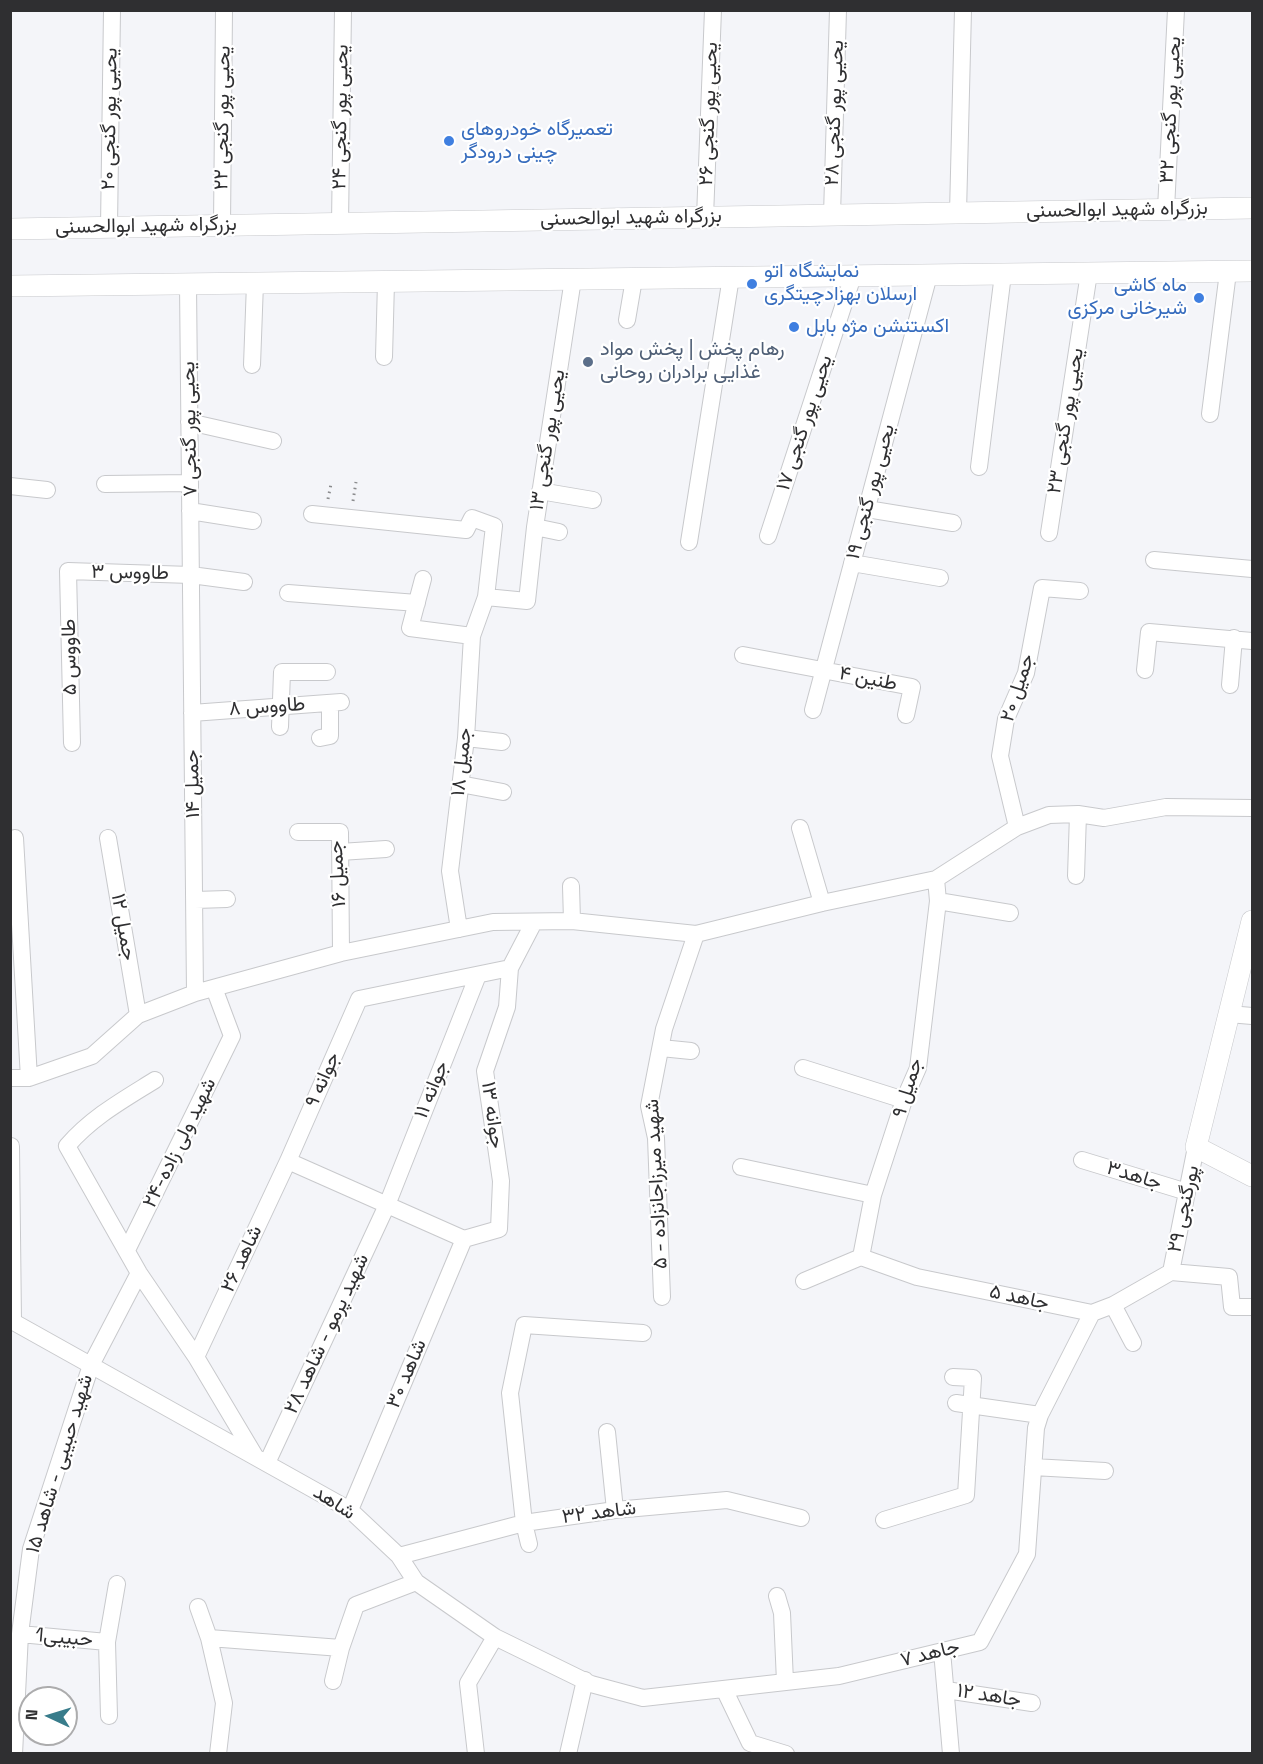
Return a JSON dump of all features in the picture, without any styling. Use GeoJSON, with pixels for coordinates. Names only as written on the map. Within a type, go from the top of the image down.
{"type":"FeatureCollection","features":[{"type":"Feature","properties":{"kind":"main road","name":"بزرگراه شهید ابوالحسنی"},"geometry":{"type":"LineString","coordinates":[[10,228],[1252,208]]}},
{"type":"Feature","properties":{"kind":"main road"},"geometry":{"type":"LineString","coordinates":[[10,286],[1252,271]]}},
{"type":"Feature","properties":{"kind":"main road"},"geometry":{"type":"LineString","coordinates":[[1252,921],[1248,960],[1229,1014],[1196,1147],[1252,1176]]}},
{"type":"Feature","properties":{"kind":"street","name":"یحیی پور گنجی ۲۰"},"geometry":{"type":"LineString","coordinates":[[109,227],[112,10]]}},
{"type":"Feature","properties":{"kind":"street","name":"یحیی پور گنجی ۲۲"},"geometry":{"type":"LineString","coordinates":[[222,225],[224,10]]}},
{"type":"Feature","properties":{"kind":"street","name":"یحیی پور گنجی ۲۴"},"geometry":{"type":"LineString","coordinates":[[340,223],[343,10]]}},
{"type":"Feature","properties":{"kind":"street","name":"یحیی پور گنجی ۲۶"},"geometry":{"type":"LineString","coordinates":[[705,217],[712,10]]}},
{"type":"Feature","properties":{"kind":"street","name":"یحیی پور گنجی ۲۸"},"geometry":{"type":"LineString","coordinates":[[832,215],[838,10]]}},
{"type":"Feature","properties":{"kind":"street"},"geometry":{"type":"LineString","coordinates":[[958,213],[963,10]]}},
{"type":"Feature","properties":{"kind":"street","name":"یحیی پور گنجی ۳۲"},"geometry":{"type":"LineString","coordinates":[[1166,209],[1176,10]]}},
{"type":"Feature","properties":{"kind":"street"},"geometry":{"type":"LineString","coordinates":[[1210,414],[1228,272]]}},
{"type":"Feature","properties":{"kind":"street","name":"یحیی پور گنجی ۲۳"},"geometry":{"type":"LineString","coordinates":[[1049,532],[1089,273]]}},
{"type":"Feature","properties":{"kind":"street"},"geometry":{"type":"LineString","coordinates":[[979,467],[1003,274]]}},
{"type":"Feature","properties":{"kind":"street","name":"یحیی پور گنجی ۱۹"},"geometry":{"type":"LineString","coordinates":[[813,710],[929,275]]}},
{"type":"Feature","properties":{"kind":"street","name":"یحیی پور گنجی ۱۷"},"geometry":{"type":"LineString","coordinates":[[768,536],[853,276]]}},
{"type":"Feature","properties":{"kind":"street"},"geometry":{"type":"LineString","coordinates":[[689,542],[731,278]]}},
{"type":"Feature","properties":{"kind":"street","name":"یحیی پور گنجی ۱۳"},"geometry":{"type":"LineString","coordinates":[[486,597],[527,601],[540,491],[573,279]]}},
{"type":"Feature","properties":{"kind":"street"},"geometry":{"type":"LineString","coordinates":[[627,320],[634,279]]}},
{"type":"Feature","properties":{"kind":"street"},"geometry":{"type":"LineString","coordinates":[[384,357],[386,282]]}},
{"type":"Feature","properties":{"kind":"street"},"geometry":{"type":"LineString","coordinates":[[252,365],[255,283]]}},
{"type":"Feature","properties":{"kind":"street","name":"یحیی پور گنجی ۷"},"geometry":{"type":"LineString","coordinates":[[188,284],[191,574]]}},
{"type":"Feature","properties":{"kind":"street"},"geometry":{"type":"LineString","coordinates":[[189,422],[273,441]]}},
{"type":"Feature","properties":{"kind":"street"},"geometry":{"type":"LineString","coordinates":[[105,484],[190,483]]}},
{"type":"Feature","properties":{"kind":"street"},"geometry":{"type":"LineString","coordinates":[[10,486],[47,490]]}},
{"type":"Feature","properties":{"kind":"street"},"geometry":{"type":"LineString","coordinates":[[540,491],[593,500]]}},
{"type":"Feature","properties":{"kind":"street"},"geometry":{"type":"LineString","coordinates":[[867,509],[953,523]]}},
{"type":"Feature","properties":{"kind":"street"},"geometry":{"type":"LineString","coordinates":[[190,511],[253,521]]}},
{"type":"Feature","properties":{"kind":"street","name":"جمیل ۱۸"},"geometry":{"type":"LineString","coordinates":[[312,514],[466,530],[472,518],[494,526],[486,597],[472,636],[465,738],[450,871],[459,929]]}},
{"type":"Feature","properties":{"kind":"street"},"geometry":{"type":"LineString","coordinates":[[535,527],[559,531]]}},
{"type":"Feature","properties":{"kind":"street"},"geometry":{"type":"LineString","coordinates":[[1154,560],[1252,569]]}},
{"type":"Feature","properties":{"kind":"street"},"geometry":{"type":"LineString","coordinates":[[852,563],[939,578]]}},
{"type":"Feature","properties":{"kind":"street","name":"طاووس ۳"},"geometry":{"type":"LineString","coordinates":[[68,572],[191,574],[244,582]]}},
{"type":"Feature","properties":{"kind":"street","name":"طاووس ۵"},"geometry":{"type":"LineString","coordinates":[[68,572],[72,743]]}},
{"type":"Feature","properties":{"kind":"street","name":"جمیل ۱۴"},"geometry":{"type":"LineString","coordinates":[[191,574],[195,993]]}},
{"type":"Feature","properties":{"kind":"street"},"geometry":{"type":"LineString","coordinates":[[423,579],[410,628],[472,636]]}},
{"type":"Feature","properties":{"kind":"street","name":"جمیل ۲۰"},"geometry":{"type":"LineString","coordinates":[[1017,827],[1000,756],[1006,719],[1026,673],[1042,588],[1080,591]]}},
{"type":"Feature","properties":{"kind":"street"},"geometry":{"type":"LineString","coordinates":[[288,593],[417,603]]}},
{"type":"Feature","properties":{"kind":"street"},"geometry":{"type":"LineString","coordinates":[[1145,670],[1149,632],[1252,641]]}},
{"type":"Feature","properties":{"kind":"street"},"geometry":{"type":"LineString","coordinates":[[1230,685],[1234,638]]}},
{"type":"Feature","properties":{"kind":"street","name":"طنین ۴"},"geometry":{"type":"LineString","coordinates":[[743,655],[912,687],[906,715]]}},
{"type":"Feature","properties":{"kind":"street"},"geometry":{"type":"LineString","coordinates":[[280,727],[282,672],[327,672]]}},
{"type":"Feature","properties":{"kind":"street","name":"طاووس ۸"},"geometry":{"type":"LineString","coordinates":[[192,713],[335,703],[330,736],[320,738]]}},
{"type":"Feature","properties":{"kind":"street"},"geometry":{"type":"LineString","coordinates":[[465,738],[502,742]]}},
{"type":"Feature","properties":{"kind":"street"},"geometry":{"type":"LineString","coordinates":[[460,784],[503,792]]}},
{"type":"Feature","properties":{"kind":"street"},"geometry":{"type":"LineString","coordinates":[[10,1078],[29,1078],[92,1056],[138,1015],[195,993],[341,953],[493,922],[572,921],[696,934],[822,903],[936,879],[1017,827],[1049,815],[1078,814],[1104,818],[1166,807],[1252,808]]}},
{"type":"Feature","properties":{"kind":"street"},"geometry":{"type":"LineString","coordinates":[[1076,876],[1078,814]]}},
{"type":"Feature","properties":{"kind":"street"},"geometry":{"type":"LineString","coordinates":[[800,828],[822,903]]}},
{"type":"Feature","properties":{"kind":"street","name":"جمیل ۱۶"},"geometry":{"type":"LineString","coordinates":[[298,832],[340,832],[341,953]]}},
{"type":"Feature","properties":{"kind":"street"},"geometry":{"type":"LineString","coordinates":[[15,838],[29,1078]]}},
{"type":"Feature","properties":{"kind":"street","name":"جمیل ۱۲"},"geometry":{"type":"LineString","coordinates":[[108,838],[138,1015]]}},
{"type":"Feature","properties":{"kind":"street"},"geometry":{"type":"LineString","coordinates":[[340,852],[386,849]]}},
{"type":"Feature","properties":{"kind":"street","name":"جمیل ۹"},"geometry":{"type":"LineString","coordinates":[[861,1257],[873,1195],[904,1100],[918,1068],[938,901],[936,879]]}},
{"type":"Feature","properties":{"kind":"street"},"geometry":{"type":"LineString","coordinates":[[571,886],[572,921]]}},
{"type":"Feature","properties":{"kind":"street"},"geometry":{"type":"LineString","coordinates":[[195,900],[226,899]]}},
{"type":"Feature","properties":{"kind":"street"},"geometry":{"type":"LineString","coordinates":[[938,901],[1010,913]]}},
{"type":"Feature","properties":{"kind":"street"},"geometry":{"type":"LineString","coordinates":[[478,975],[510,968],[534,922]]}},
{"type":"Feature","properties":{"kind":"street","name":"شهید میرزاجانزاده - ۵"},"geometry":{"type":"LineString","coordinates":[[662,1297],[656,1138],[649,1106],[661,1048],[696,934]]}},
{"type":"Feature","properties":{"kind":"street","name":"جوانه ۱۳"},"geometry":{"type":"LineString","coordinates":[[464,1239],[499,1229],[501,1181],[485,1071],[507,1007],[510,968]]}},
{"type":"Feature","properties":{"kind":"street","name":"جوانه ۹"},"geometry":{"type":"LineString","coordinates":[[288,1161],[359,999],[478,975]]}},
{"type":"Feature","properties":{"kind":"street","name":"جوانه ۱۱"},"geometry":{"type":"LineString","coordinates":[[387,1205],[478,975]]}},
{"type":"Feature","properties":{"kind":"street","name":"شهید ولی زاده-۲۴"},"geometry":{"type":"LineString","coordinates":[[128,1251],[232,1036],[214,988]]}},
{"type":"Feature","properties":{"kind":"street"},"geometry":{"type":"LineString","coordinates":[[1229,1014],[1252,1016]]}},
{"type":"Feature","properties":{"kind":"street"},"geometry":{"type":"LineString","coordinates":[[661,1048],[691,1050]]}},
{"type":"Feature","properties":{"kind":"street"},"geometry":{"type":"LineString","coordinates":[[802,1068],[904,1100]]}},
{"type":"Feature","properties":{"kind":"street"},"geometry":{"type":"LineString","coordinates":[[155,1080],[103,1112],[82,1129],[67,1146],[139,1273],[196,1357],[261,1460]]}},
{"type":"Feature","properties":{"kind":"street"},"geometry":{"type":"LineString","coordinates":[[10,1146],[12,1320]]}},
{"type":"Feature","properties":{"kind":"street","name":"پورگنجی ۲۹"},"geometry":{"type":"LineString","coordinates":[[1171,1272],[1196,1147]]}},
{"type":"Feature","properties":{"kind":"street","name":"جاهد۳"},"geometry":{"type":"LineString","coordinates":[[1082,1160],[1187,1192]]}},
{"type":"Feature","properties":{"kind":"street"},"geometry":{"type":"LineString","coordinates":[[288,1161],[464,1239]]}},
{"type":"Feature","properties":{"kind":"street","name":"شاهد ۲۶"},"geometry":{"type":"LineString","coordinates":[[196,1357],[288,1161]]}},
{"type":"Feature","properties":{"kind":"street"},"geometry":{"type":"LineString","coordinates":[[741,1167],[873,1195]]}},
{"type":"Feature","properties":{"kind":"street","name":"شهید پرمو - شاهد ۲۸"},"geometry":{"type":"LineString","coordinates":[[261,1460],[387,1205]]}},
{"type":"Feature","properties":{"kind":"street","name":"شاهد ۳۰"},"geometry":{"type":"LineString","coordinates":[[350,1510],[464,1239]]}},
{"type":"Feature","properties":{"kind":"street"},"geometry":{"type":"LineString","coordinates":[[804,1281],[861,1257]]}},
{"type":"Feature","properties":{"kind":"street","name":"جاهد ۵"},"geometry":{"type":"LineString","coordinates":[[861,1257],[917,1276],[1092,1313]]}},
{"type":"Feature","properties":{"kind":"street"},"geometry":{"type":"LineString","coordinates":[[1092,1313],[1113,1305],[1171,1272],[1229,1277],[1232,1306],[1252,1307]]}},
{"type":"Feature","properties":{"kind":"street","name":"شهید حبیبی - شاهد ۱۵"},"geometry":{"type":"LineString","coordinates":[[13,1749],[20,1634],[31,1549],[91,1365],[139,1273]]}},
{"type":"Feature","properties":{"kind":"street"},"geometry":{"type":"LineString","coordinates":[[1113,1305],[1133,1343]]}},
{"type":"Feature","properties":{"kind":"street","name":"جاهد ۷"},"geometry":{"type":"LineString","coordinates":[[643,1698],[839,1676],[980,1642],[1027,1554],[1033,1467],[1040,1415],[1092,1313]]}},
{"type":"Feature","properties":{"kind":"street","name":"شاهد"},"geometry":{"type":"LineString","coordinates":[[12,1320],[350,1510],[399,1556],[416,1582],[495,1637],[585,1680],[643,1698]]}},
{"type":"Feature","properties":{"kind":"street"},"geometry":{"type":"LineString","coordinates":[[529,1544],[524,1523],[510,1393],[524,1325],[644,1333]]}},
{"type":"Feature","properties":{"kind":"street"},"geometry":{"type":"LineString","coordinates":[[884,1520],[966,1495],[963,1404],[973,1377],[953,1377]]}},
{"type":"Feature","properties":{"kind":"street"},"geometry":{"type":"LineString","coordinates":[[963,1404],[1040,1415]]}},
{"type":"Feature","properties":{"kind":"street"},"geometry":{"type":"LineString","coordinates":[[607,1432],[615,1510]]}},
{"type":"Feature","properties":{"kind":"street"},"geometry":{"type":"LineString","coordinates":[[1033,1467],[1105,1471]]}},
{"type":"Feature","properties":{"kind":"street","name":"شاهد ۳۲"},"geometry":{"type":"LineString","coordinates":[[399,1556],[524,1523],[615,1510],[727,1500],[801,1518]]}},
{"type":"Feature","properties":{"kind":"street"},"geometry":{"type":"LineString","coordinates":[[333,1681],[341,1648],[356,1605],[416,1582]]}},
{"type":"Feature","properties":{"kind":"street"},"geometry":{"type":"LineString","coordinates":[[109,1716],[107,1641],[117,1584]]}},
{"type":"Feature","properties":{"kind":"street"},"geometry":{"type":"LineString","coordinates":[[777,1596],[782,1613],[785,1682]]}},
{"type":"Feature","properties":{"kind":"street"},"geometry":{"type":"LineString","coordinates":[[198,1607],[209,1638],[224,1703],[218,1754]]}},
{"type":"Feature","properties":{"kind":"street","name":"حبیبی1"},"geometry":{"type":"LineString","coordinates":[[20,1634],[107,1641]]}},
{"type":"Feature","properties":{"kind":"street"},"geometry":{"type":"LineString","coordinates":[[476,1754],[468,1683],[495,1637]]}},
{"type":"Feature","properties":{"kind":"street"},"geometry":{"type":"LineString","coordinates":[[209,1638],[341,1648]]}},
{"type":"Feature","properties":{"kind":"street"},"geometry":{"type":"LineString","coordinates":[[942,1651],[951,1754]]}},
{"type":"Feature","properties":{"kind":"street"},"geometry":{"type":"LineString","coordinates":[[568,1754],[585,1680]]}},
{"type":"Feature","properties":{"kind":"street"},"geometry":{"type":"LineString","coordinates":[[724,1689],[748,1748],[786,1754]]}},
{"type":"Feature","properties":{"kind":"street","name":"جاهد ۱۲"},"geometry":{"type":"LineString","coordinates":[[946,1690],[1032,1703]]}},
{"type":"Feature","properties":{"kind":"place","name":"تعمیرگاه خودروهای چینی درودگر"},"geometry":{"type":"Point","coordinates":[449,141]}},
{"type":"Feature","properties":{"kind":"place","name":"نمایشگاه اتو ارسلان بهزادچیتگری"},"geometry":{"type":"Point","coordinates":[752,284]}},
{"type":"Feature","properties":{"kind":"place","name":"ماه کاشی شیرخانی مرکزی"},"geometry":{"type":"Point","coordinates":[1199,298]}},
{"type":"Feature","properties":{"kind":"place","name":"اکستنشن مژه بابل"},"geometry":{"type":"Point","coordinates":[794,327]}},
{"type":"Feature","properties":{"kind":"place","name":"رهام پخش | پخش مواد غذایی برادران روحانی"},"geometry":{"type":"Point","coordinates":[588,362]}}]}
